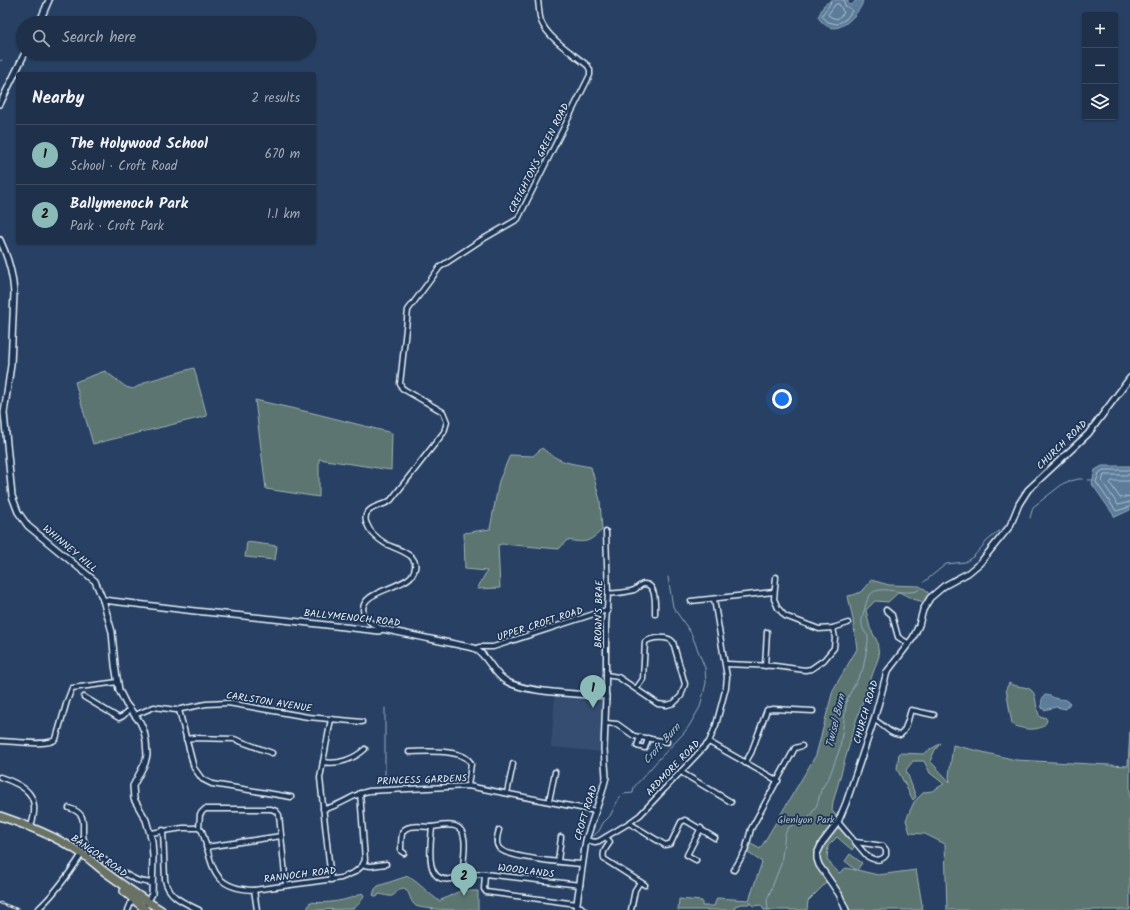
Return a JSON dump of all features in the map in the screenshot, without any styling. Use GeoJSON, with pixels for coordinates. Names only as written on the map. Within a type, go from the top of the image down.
{"type":"FeatureCollection","features":[{"type":"Feature","properties":{"kind":"highway","name":"BANGOR ROAD"},"geometry":{"type":"LineString","coordinates":[[0,816],[31,826],[54,837],[82,854],[146,906],[161,910]]}},
{"type":"Feature","properties":{"kind":"highway"},"geometry":{"type":"LineString","coordinates":[[104,871],[133,898],[146,906]]}},
{"type":"Feature","properties":{"kind":"street"},"geometry":{"type":"LineString","coordinates":[[42,16],[50,0]]}},
{"type":"Feature","properties":{"kind":"street","name":"CREIGHTON'S GREEN ROAD"},"geometry":{"type":"LineString","coordinates":[[382,629],[365,616],[363,608],[365,601],[373,595],[408,579],[414,572],[414,563],[408,554],[386,544],[375,536],[368,526],[366,515],[372,508],[387,503],[391,500],[444,432],[447,425],[446,417],[441,410],[402,388],[400,373],[408,310],[440,267],[478,242],[518,219],[590,75],[588,66],[550,35],[545,29],[540,17],[538,0]]}},
{"type":"Feature","properties":{"kind":"street"},"geometry":{"type":"LineString","coordinates":[[0,104],[21,60]]}},
{"type":"Feature","properties":{"kind":"street","name":"WHINNEY HILL"},"geometry":{"type":"LineString","coordinates":[[0,240],[10,268],[14,293],[11,364],[4,413],[12,496],[18,512],[28,526],[95,581],[103,600],[112,632],[118,682],[123,699],[135,714],[144,731],[147,752],[144,766],[133,786],[134,799],[146,820],[150,833],[153,857],[152,894],[146,906]]}},
{"type":"Feature","properties":{"kind":"street","name":"CHURCH ROAD"},"geometry":{"type":"LineString","coordinates":[[846,910],[839,894],[819,864],[817,854],[822,843],[838,822],[849,796],[874,720],[887,672],[917,632],[923,610],[930,598],[944,586],[980,563],[1009,527],[1019,504],[1028,490],[1088,434],[1130,378]]}},
{"type":"Feature","properties":{"kind":"street","name":"BROWN'S BRAE"},"geometry":{"type":"LineString","coordinates":[[606,532],[608,594],[606,696]]}},
{"type":"Feature","properties":{"kind":"street"},"geometry":{"type":"LineString","coordinates":[[776,577],[774,592],[776,605],[785,616],[816,628],[833,628],[848,623]]}},
{"type":"Feature","properties":{"kind":"street"},"geometry":{"type":"LineString","coordinates":[[608,594],[631,591],[645,584],[651,588],[654,593],[655,614]]}},
{"type":"Feature","properties":{"kind":"street"},"geometry":{"type":"LineString","coordinates":[[691,601],[774,592]]}},
{"type":"Feature","properties":{"kind":"street","name":"ARDMORE ROAD"},"geometry":{"type":"LineString","coordinates":[[586,840],[595,842],[606,837],[640,815],[709,742],[713,734],[726,687],[727,677],[714,599]]}},
{"type":"Feature","properties":{"kind":"street","name":"BALLYMENOCH ROAD"},"geometry":{"type":"LineString","coordinates":[[103,600],[215,614],[379,631],[382,629],[476,649]]}},
{"type":"Feature","properties":{"kind":"street"},"geometry":{"type":"LineString","coordinates":[[886,610],[892,615],[898,637],[909,644]]}},
{"type":"Feature","properties":{"kind":"street","name":"UPPER CROFT ROAD"},"geometry":{"type":"LineString","coordinates":[[476,649],[479,647],[493,647],[500,645],[603,611],[608,611]]}},
{"type":"Feature","properties":{"kind":"street"},"geometry":{"type":"LineString","coordinates":[[726,664],[805,670],[814,668],[828,656],[834,648],[836,638],[833,628]]}},
{"type":"Feature","properties":{"kind":"street"},"geometry":{"type":"LineString","coordinates":[[765,666],[767,632]]}},
{"type":"Feature","properties":{"kind":"street"},"geometry":{"type":"LineString","coordinates":[[606,675],[618,677],[652,702],[661,705],[674,703],[681,696],[685,684],[674,643],[671,639],[650,639],[645,642],[643,679],[636,689]]}},
{"type":"Feature","properties":{"kind":"street"},"geometry":{"type":"LineString","coordinates":[[476,649],[483,655],[500,677],[511,684],[542,690],[606,696]]}},
{"type":"Feature","properties":{"kind":"street"},"geometry":{"type":"LineString","coordinates":[[0,741],[36,744],[55,741],[72,688],[118,682]]}},
{"type":"Feature","properties":{"kind":"street","name":"CROFT ROAD"},"geometry":{"type":"LineString","coordinates":[[577,907],[586,840],[606,777],[604,749],[606,696]]}},
{"type":"Feature","properties":{"kind":"street"},"geometry":{"type":"LineString","coordinates":[[84,697],[119,718],[130,709]]}},
{"type":"Feature","properties":{"kind":"street","name":"CARLSTON AVENUE"},"geometry":{"type":"LineString","coordinates":[[135,714],[154,707],[179,710],[206,704],[228,703],[331,719],[362,722]]}},
{"type":"Feature","properties":{"kind":"street"},"geometry":{"type":"LineString","coordinates":[[179,710],[194,768],[200,777],[212,784],[290,797]]}},
{"type":"Feature","properties":{"kind":"street"},"geometry":{"type":"LineString","coordinates":[[745,763],[751,753],[767,710],[813,711]]}},
{"type":"Feature","properties":{"kind":"street"},"geometry":{"type":"LineString","coordinates":[[874,720],[882,724],[888,732],[900,735],[903,733],[911,710],[934,715]]}},
{"type":"Feature","properties":{"kind":"street"},"geometry":{"type":"LineString","coordinates":[[331,719],[320,778],[331,880]]}},
{"type":"Feature","properties":{"kind":"street"},"geometry":{"type":"LineString","coordinates":[[605,722],[617,724],[634,736],[667,742]]}},
{"type":"Feature","properties":{"kind":"street"},"geometry":{"type":"LineString","coordinates":[[640,737],[637,746],[645,748],[648,738]]}},
{"type":"Feature","properties":{"kind":"street"},"geometry":{"type":"LineString","coordinates":[[186,739],[234,739],[272,753]]}},
{"type":"Feature","properties":{"kind":"street"},"geometry":{"type":"LineString","coordinates":[[709,742],[778,781]]}},
{"type":"Feature","properties":{"kind":"street"},"geometry":{"type":"LineString","coordinates":[[734,870],[745,851],[751,829],[758,815],[795,748],[802,746]]}},
{"type":"Feature","properties":{"kind":"street"},"geometry":{"type":"LineString","coordinates":[[323,762],[337,763],[359,755],[365,749]]}},
{"type":"Feature","properties":{"kind":"street"},"geometry":{"type":"LineString","coordinates":[[409,752],[446,751],[467,758],[471,764],[468,786]]}},
{"type":"Feature","properties":{"kind":"street"},"geometry":{"type":"LineString","coordinates":[[507,793],[513,764]]}},
{"type":"Feature","properties":{"kind":"street"},"geometry":{"type":"LineString","coordinates":[[681,771],[731,802]]}},
{"type":"Feature","properties":{"kind":"street"},"geometry":{"type":"LineString","coordinates":[[549,801],[555,772]]}},
{"type":"Feature","properties":{"kind":"street"},"geometry":{"type":"LineString","coordinates":[[0,777],[16,783],[26,789],[29,793],[34,809],[34,817],[31,826]]}},
{"type":"Feature","properties":{"kind":"street","name":"PRINCESS GARDENS"},"geometry":{"type":"LineString","coordinates":[[323,809],[334,807],[360,793],[379,790],[468,786],[596,810]]}},
{"type":"Feature","properties":{"kind":"street"},"geometry":{"type":"LineString","coordinates":[[360,793],[365,858],[363,864],[376,866],[386,864]]}},
{"type":"Feature","properties":{"kind":"street"},"geometry":{"type":"LineString","coordinates":[[69,808],[77,812],[82,818],[84,825],[83,837],[88,846],[125,874],[138,880],[152,883]]}},
{"type":"Feature","properties":{"kind":"street"},"geometry":{"type":"LineString","coordinates":[[150,833],[163,830],[199,828],[200,814],[205,809],[272,809],[279,815],[286,885]]}},
{"type":"Feature","properties":{"kind":"street"},"geometry":{"type":"LineString","coordinates":[[629,823],[666,845],[672,842],[683,821],[688,820],[715,838]]}},
{"type":"Feature","properties":{"kind":"street"},"geometry":{"type":"LineString","coordinates":[[838,822],[866,856],[873,860],[881,860],[886,855],[886,850],[882,846],[856,842]]}},
{"type":"Feature","properties":{"kind":"street"},"geometry":{"type":"LineString","coordinates":[[404,853],[401,851],[402,834],[404,830],[408,828],[432,826],[454,826],[462,831],[464,839],[463,876]]}},
{"type":"Feature","properties":{"kind":"street"},"geometry":{"type":"LineString","coordinates":[[432,826],[430,863],[434,872],[447,880],[475,873],[485,874]]}},
{"type":"Feature","properties":{"kind":"street","name":"RANNOCH ROAD"},"geometry":{"type":"LineString","coordinates":[[199,828],[202,831],[212,867],[223,881],[234,887],[254,890],[331,880],[355,872],[363,864]]}},
{"type":"Feature","properties":{"kind":"street"},"geometry":{"type":"LineString","coordinates":[[696,860],[686,855],[701,828]]}},
{"type":"Feature","properties":{"kind":"street"},"geometry":{"type":"LineString","coordinates":[[163,830],[165,880],[169,891],[177,898],[199,910]]}},
{"type":"Feature","properties":{"kind":"street"},"geometry":{"type":"LineString","coordinates":[[499,830],[497,844],[498,848],[503,852],[521,856],[582,864]]}},
{"type":"Feature","properties":{"kind":"street"},"geometry":{"type":"LineString","coordinates":[[206,847],[281,836]]}},
{"type":"Feature","properties":{"kind":"street"},"geometry":{"type":"LineString","coordinates":[[558,861],[561,837]]}},
{"type":"Feature","properties":{"kind":"street"},"geometry":{"type":"LineString","coordinates":[[606,837],[610,842],[604,849],[604,859],[645,885]]}},
{"type":"Feature","properties":{"kind":"street"},"geometry":{"type":"LineString","coordinates":[[37,910],[67,877],[82,854]]}},
{"type":"Feature","properties":{"kind":"street","name":"WOODLANDS"},"geometry":{"type":"LineString","coordinates":[[577,907],[486,892],[484,889],[485,874],[580,885]]}},
{"type":"Feature","properties":{"kind":"street"},"geometry":{"type":"LineString","coordinates":[[631,910],[636,890],[640,882]]}},
{"type":"Feature","properties":{"kind":"street"},"geometry":{"type":"LineString","coordinates":[[254,890],[257,910]]}},
{"type":"Feature","properties":{"kind":"street"},"geometry":{"type":"LineString","coordinates":[[128,910],[133,898]]}},
{"type":"Feature","properties":{"kind":"street"},"geometry":{"type":"LineString","coordinates":[[577,907],[581,907],[584,910]]}},
{"type":"Feature","properties":{"kind":"shaded area"},"geometry":{"type":"Polygon","coordinates":[[[555,695],[602,699],[602,752],[551,747],[555,695]]]}},
{"type":"Feature","properties":{"kind":"green space"},"geometry":{"type":"Polygon","coordinates":[[[194,368],[207,416],[93,444],[75,382],[105,371],[126,387],[133,389],[148,381],[194,368]]]}},
{"type":"Feature","properties":{"kind":"green space"},"geometry":{"type":"Polygon","coordinates":[[[255,400],[392,433],[391,470],[319,459],[319,497],[266,489],[255,400]]]}},
{"type":"Feature","properties":{"kind":"green space"},"geometry":{"type":"Polygon","coordinates":[[[542,448],[560,460],[591,467],[600,500],[602,530],[590,540],[583,542],[567,540],[559,549],[502,544],[498,545],[500,588],[477,589],[487,571],[465,569],[464,533],[490,529],[499,481],[510,455],[533,456],[542,448]]]}},
{"type":"Feature","properties":{"kind":"green space"},"geometry":{"type":"Polygon","coordinates":[[[247,542],[277,546],[275,560],[245,557],[247,542]]]}},
{"type":"Feature","properties":{"kind":"green space","name":"Glenlyon Park"},"geometry":{"type":"Polygon","coordinates":[[[871,580],[889,585],[919,586],[925,589],[929,594],[924,602],[913,599],[899,592],[888,602],[875,601],[866,610],[870,628],[877,641],[879,656],[856,721],[833,802],[832,811],[839,818],[826,832],[815,851],[815,862],[829,880],[808,901],[807,910],[764,910],[761,905],[753,906],[749,901],[751,904],[741,904],[735,906],[734,910],[678,910],[679,899],[702,901],[702,906],[714,906],[717,898],[749,900],[762,862],[745,851],[748,842],[760,849],[816,755],[833,690],[857,649],[848,596],[862,591],[871,580]]]}},
{"type":"Feature","properties":{"kind":"green space"},"geometry":{"type":"Polygon","coordinates":[[[1009,683],[1014,686],[1030,689],[1032,691],[1035,696],[1039,715],[1041,718],[1045,717],[1047,720],[1042,727],[1037,729],[1026,729],[1012,724],[1006,689],[1009,683]]]}},
{"type":"Feature","properties":{"kind":"green space"},"geometry":{"type":"Polygon","coordinates":[[[1130,730],[1130,910],[947,910],[945,844],[925,834],[910,833],[906,820],[914,802],[924,792],[932,791],[944,784],[930,773],[924,761],[913,761],[906,770],[916,797],[913,800],[897,769],[899,753],[923,754],[941,743],[935,750],[930,761],[950,782],[949,776],[953,745],[1016,760],[1128,766],[1130,730]]]}},
{"type":"Feature","properties":{"kind":"green space"},"geometry":{"type":"Polygon","coordinates":[[[837,826],[855,845],[852,850],[837,837],[828,846],[827,860],[839,873],[846,868],[856,870],[845,861],[850,854],[862,863],[857,870],[878,875],[916,870],[923,910],[847,910],[843,898],[831,877],[819,861],[820,851],[824,842],[837,826]]]}},
{"type":"Feature","properties":{"kind":"green space"},"geometry":{"type":"Polygon","coordinates":[[[408,876],[439,901],[460,891],[478,891],[478,910],[436,909],[416,906],[404,888],[400,889],[392,896],[379,894],[377,897],[373,895],[378,886],[408,876]]]}},
{"type":"Feature","properties":{"kind":"green space"},"geometry":{"type":"Polygon","coordinates":[[[362,893],[364,895],[361,901],[352,909],[307,910],[310,902],[323,903],[337,901],[362,893]]]}},
{"type":"Feature","properties":{"kind":"water"},"geometry":{"type":"Polygon","coordinates":[[[832,0],[848,0],[848,4],[852,5],[856,0],[863,0],[861,7],[845,24],[840,27],[831,28],[822,22],[818,17],[824,5],[832,0]]]}},
{"type":"Feature","properties":{"kind":"water"},"geometry":{"type":"Polygon","coordinates":[[[1102,466],[1130,466],[1130,510],[1115,517],[1092,484],[1095,470],[1102,466]]]}},
{"type":"Feature","properties":{"kind":"water"},"geometry":{"type":"Polygon","coordinates":[[[1045,695],[1066,700],[1070,703],[1066,709],[1056,707],[1044,710],[1041,703],[1045,695]]]}},
{"type":"Feature","properties":{"kind":"waterway"},"geometry":{"type":"LineString","coordinates":[[1030,518],[1033,507],[1064,483],[1082,479]]}},
{"type":"Feature","properties":{"kind":"waterway"},"geometry":{"type":"LineString","coordinates":[[1088,480],[1094,480]]}},
{"type":"Feature","properties":{"kind":"waterway"},"geometry":{"type":"LineString","coordinates":[[924,582],[946,564],[965,562],[974,556],[987,541],[999,531]]}},
{"type":"Feature","properties":{"kind":"waterway","name":"Croft Burn"},"geometry":{"type":"LineString","coordinates":[[592,837],[599,831],[603,823],[610,816],[619,798],[623,794],[633,793],[634,787],[683,734],[700,707],[706,683],[705,668],[691,633],[673,607],[668,577]]}},
{"type":"Feature","properties":{"kind":"waterway","name":"Twisel Burn"},"geometry":{"type":"LineString","coordinates":[[768,910],[767,900],[781,864],[785,834],[788,828],[794,824],[806,822],[817,805],[821,790],[830,775],[840,748],[847,699],[863,669],[868,636],[862,627],[862,621],[868,598],[872,593],[881,590],[908,592],[917,591],[919,589]]}},
{"type":"Feature","properties":{"kind":"waterway"},"geometry":{"type":"LineString","coordinates":[[385,708],[385,777]]}},
{"type":"Feature","properties":{"kind":"railway"},"geometry":{"type":"LineString","coordinates":[[0,903],[19,910]]}},
{"type":"Feature","properties":{"kind":"place","name":"The Holywood School"},"geometry":{"type":"Point","coordinates":[593,708]}},
{"type":"Feature","properties":{"kind":"place","name":"Ballymenoch Park"},"geometry":{"type":"Point","coordinates":[464,896]}}]}
